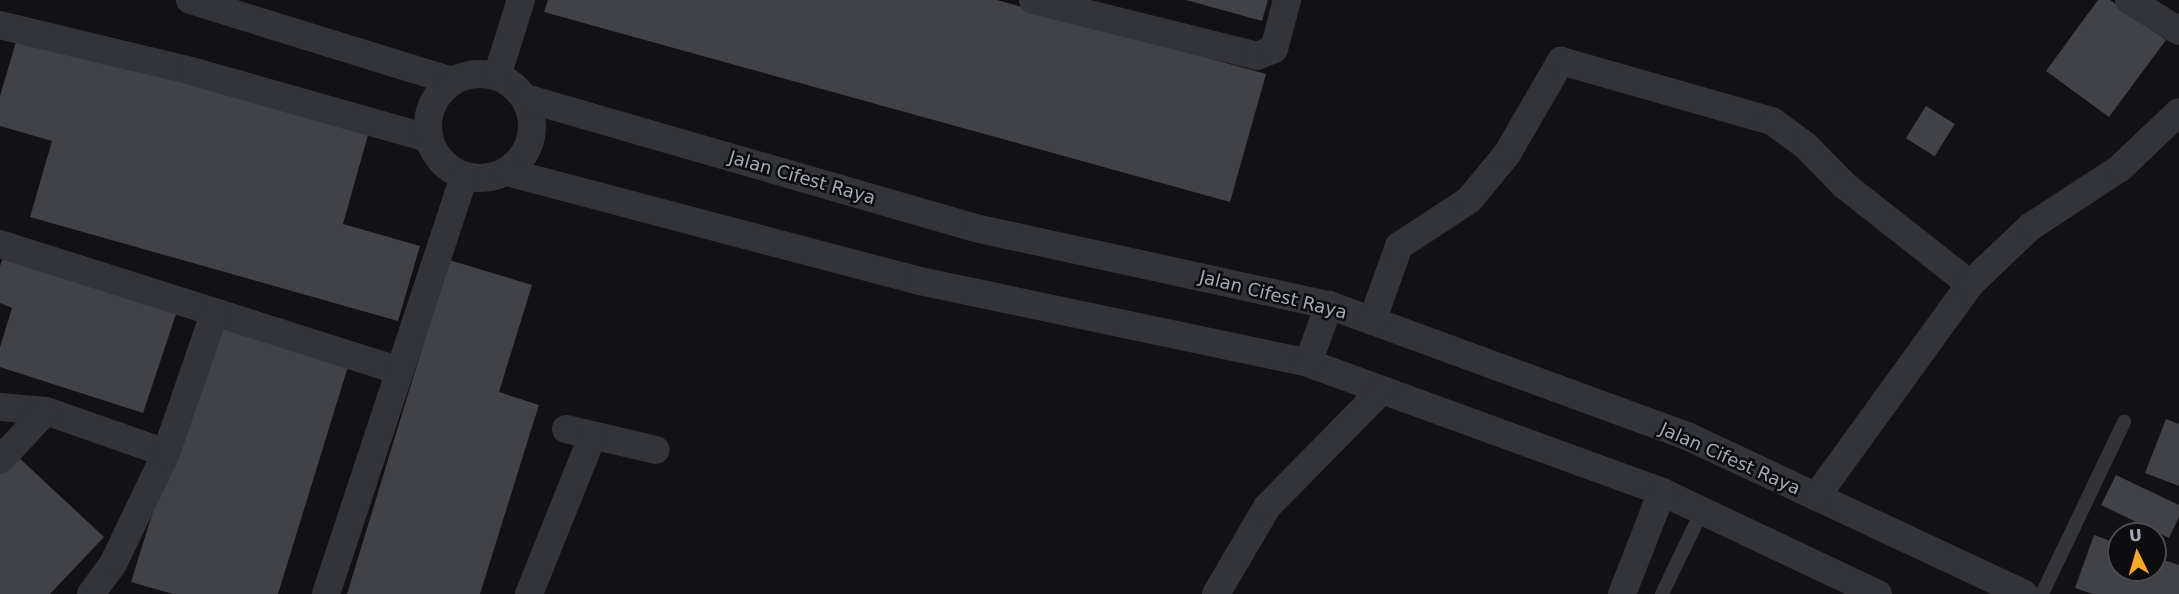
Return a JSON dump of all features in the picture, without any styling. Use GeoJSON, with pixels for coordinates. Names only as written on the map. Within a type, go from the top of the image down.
{"type":"FeatureCollection","features":[{"type":"Feature","properties":{"kind":"street"},"geometry":{"type":"LineString","coordinates":[[190,0],[451,81]]}},
{"type":"Feature","properties":{"kind":"street"},"geometry":{"type":"LineString","coordinates":[[497,76],[521,0]]}},
{"type":"Feature","properties":{"kind":"street"},"geometry":{"type":"LineString","coordinates":[[1033,0],[1257,56],[1274,49],[1287,0]]}},
{"type":"Feature","properties":{"kind":"street"},"geometry":{"type":"LineString","coordinates":[[2129,0],[2179,31]]}},
{"type":"Feature","properties":{"kind":"street"},"geometry":{"type":"LineString","coordinates":[[0,25],[191,71],[428,138]]}},
{"type":"Feature","properties":{"kind":"street"},"geometry":{"type":"LineString","coordinates":[[1372,321],[1399,246],[1469,200],[1507,154],[1561,61],[1772,121],[1806,146],[1844,185],[1970,284]]}},
{"type":"Feature","properties":{"kind":"street"},"geometry":{"type":"LineString","coordinates":[[473,73],[497,76],[525,98],[533,125],[526,152],[507,172],[486,179],[464,177],[440,162],[428,138],[430,106],[451,81],[473,73]]}},
{"type":"Feature","properties":{"kind":"street","name":"Jalan Cifest Raya"},"geometry":{"type":"LineString","coordinates":[[525,98],[975,228],[1329,305],[1687,436],[2024,594]]}},
{"type":"Feature","properties":{"kind":"street"},"geometry":{"type":"LineString","coordinates":[[1816,497],[1970,284],[2030,227],[2120,168],[2179,112]]}},
{"type":"Feature","properties":{"kind":"street"},"geometry":{"type":"LineString","coordinates":[[507,172],[920,281],[1308,363],[1662,492],[1878,594]]}},
{"type":"Feature","properties":{"kind":"street"},"geometry":{"type":"LineString","coordinates":[[326,594],[398,370],[464,177]]}},
{"type":"Feature","properties":{"kind":"street"},"geometry":{"type":"LineString","coordinates":[[0,244],[214,314],[398,370]]}},
{"type":"Feature","properties":{"kind":"street"},"geometry":{"type":"LineString","coordinates":[[1308,363],[1329,305]]}},
{"type":"Feature","properties":{"kind":"street"},"geometry":{"type":"LineString","coordinates":[[91,594],[114,562],[166,453],[214,314]]}},
{"type":"Feature","properties":{"kind":"street"},"geometry":{"type":"LineString","coordinates":[[1216,594],[1268,507],[1382,390]]}},
{"type":"Feature","properties":{"kind":"street"},"geometry":{"type":"LineString","coordinates":[[0,407],[46,411],[166,453]]}},
{"type":"Feature","properties":{"kind":"street"},"geometry":{"type":"LineString","coordinates":[[0,460],[46,411]]}},
{"type":"Feature","properties":{"kind":"street"},"geometry":{"type":"LineString","coordinates":[[566,429],[656,450]]}},
{"type":"Feature","properties":{"kind":"street"},"geometry":{"type":"LineString","coordinates":[[529,594],[593,435]]}},
{"type":"Feature","properties":{"kind":"street"},"geometry":{"type":"LineString","coordinates":[[1622,594],[1662,492]]}},
{"type":"Feature","properties":{"kind":"lane"},"geometry":{"type":"LineString","coordinates":[[2042,594],[2124,422]]}},
{"type":"Feature","properties":{"kind":"lane"},"geometry":{"type":"LineString","coordinates":[[1662,594],[1702,511]]}},
{"type":"Feature","properties":{"kind":"building"},"geometry":{"type":"Polygon","coordinates":[[[548,0],[997,0],[1266,74],[1230,202],[544,12],[548,0]]]}},
{"type":"Feature","properties":{"kind":"building"},"geometry":{"type":"Polygon","coordinates":[[[1186,0],[1268,0],[1262,21],[1186,0]]]}},
{"type":"Feature","properties":{"kind":"building"},"geometry":{"type":"Polygon","coordinates":[[[2098,0],[2110,0],[2166,40],[2109,117],[2046,71],[2098,0]]]}},
{"type":"Feature","properties":{"kind":"building"},"geometry":{"type":"Polygon","coordinates":[[[18,35],[368,135],[343,224],[420,246],[398,321],[30,217],[52,141],[0,126],[0,96],[18,35]]]}},
{"type":"Feature","properties":{"kind":"building"},"geometry":{"type":"Polygon","coordinates":[[[1926,106],[1955,124],[1935,156],[1906,138],[1926,106]]]}},
{"type":"Feature","properties":{"kind":"building"},"geometry":{"type":"Polygon","coordinates":[[[6,249],[179,305],[143,413],[0,367],[0,347],[12,308],[0,303],[0,266],[6,249]]]}},
{"type":"Feature","properties":{"kind":"building"},"geometry":{"type":"Polygon","coordinates":[[[449,260],[532,285],[499,392],[539,405],[480,594],[347,594],[449,260]]]}},
{"type":"Feature","properties":{"kind":"building"},"geometry":{"type":"Polygon","coordinates":[[[213,318],[350,360],[278,594],[173,594],[131,582],[213,318]]]}},
{"type":"Feature","properties":{"kind":"building"},"geometry":{"type":"Polygon","coordinates":[[[2166,419],[2179,424],[2179,486],[2145,473],[2166,419]]]}},
{"type":"Feature","properties":{"kind":"building"},"geometry":{"type":"Polygon","coordinates":[[[15,454],[104,537],[50,594],[0,594],[0,471],[15,454]]]}},
{"type":"Feature","properties":{"kind":"building"},"geometry":{"type":"Polygon","coordinates":[[[2116,475],[2179,505],[2179,517],[2169,538],[2167,537],[2167,522],[2136,522],[2101,505],[2116,475]]]}},
{"type":"Feature","properties":{"kind":"building"},"geometry":{"type":"Polygon","coordinates":[[[2094,535],[2107,540],[2107,582],[2167,582],[2167,561],[2179,565],[2179,594],[2093,594],[2075,588],[2094,535]]]}}]}
